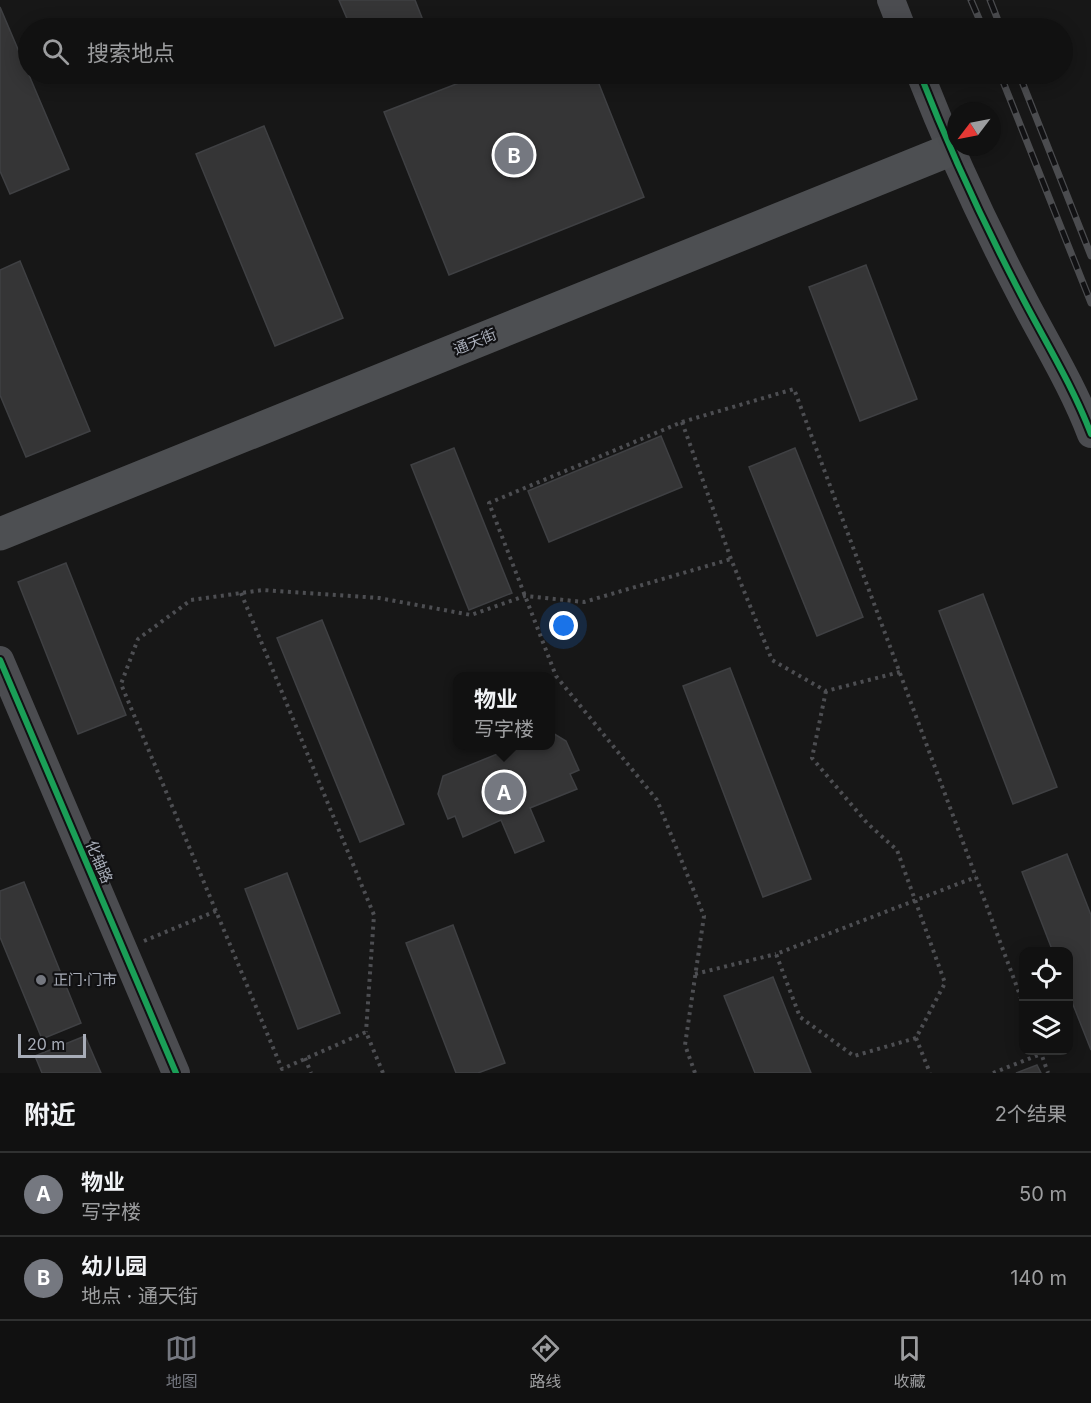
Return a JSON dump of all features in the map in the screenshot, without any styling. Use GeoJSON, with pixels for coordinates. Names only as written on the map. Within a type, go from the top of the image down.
{"type":"FeatureCollection","features":[{"type":"Feature","properties":{"kind":"main road","name":"通天街"},"geometry":{"type":"LineString","coordinates":[[0,534],[947,151]]}},
{"type":"Feature","properties":{"kind":"street"},"geometry":{"type":"LineString","coordinates":[[891,0],[898,18]]}},
{"type":"Feature","properties":{"kind":"street"},"geometry":{"type":"LineString","coordinates":[[924,84],[947,142]]}},
{"type":"Feature","properties":{"kind":"street"},"geometry":{"type":"LineString","coordinates":[[953,156],[1018,289],[1083,411],[1091,434]]}},
{"type":"Feature","properties":{"kind":"street","name":"化轴路"},"geometry":{"type":"LineString","coordinates":[[0,660],[176,1073]]}},
{"type":"Feature","properties":{"kind":"path"},"geometry":{"type":"LineString","coordinates":[[554,672],[489,503],[682,422],[794,389],[1021,1001]]}},
{"type":"Feature","properties":{"kind":"path"},"geometry":{"type":"LineString","coordinates":[[682,422],[731,559],[772,660],[826,691],[900,672]]}},
{"type":"Feature","properties":{"kind":"path"},"geometry":{"type":"LineString","coordinates":[[366,1032],[282,1069],[121,684],[138,639],[191,600],[263,590],[380,598],[471,615],[525,596],[584,602],[731,559]]}},
{"type":"Feature","properties":{"kind":"path"},"geometry":{"type":"LineString","coordinates":[[241,593],[374,915],[366,1032],[383,1073]]}},
{"type":"Feature","properties":{"kind":"path"},"geometry":{"type":"LineString","coordinates":[[555,673],[657,800],[704,916],[685,1045],[695,1073]]}},
{"type":"Feature","properties":{"kind":"path"},"geometry":{"type":"LineString","coordinates":[[776,954],[800,1017],[854,1056],[916,1038],[945,983],[897,850],[867,823],[812,758],[826,691]]}},
{"type":"Feature","properties":{"kind":"path"},"geometry":{"type":"LineString","coordinates":[[695,974],[776,954],[976,877]]}},
{"type":"Feature","properties":{"kind":"path"},"geometry":{"type":"LineString","coordinates":[[123,949],[216,911]]}},
{"type":"Feature","properties":{"kind":"path"},"geometry":{"type":"LineString","coordinates":[[916,1038],[930,1073]]}},
{"type":"Feature","properties":{"kind":"path"},"geometry":{"type":"LineString","coordinates":[[993,1073],[1034,1055]]}},
{"type":"Feature","properties":{"kind":"path"},"geometry":{"type":"LineString","coordinates":[[1042,1055],[1048,1073]]}},
{"type":"Feature","properties":{"kind":"path"},"geometry":{"type":"LineString","coordinates":[[305,1059],[311,1073]]}},
{"type":"Feature","properties":{"kind":"building"},"geometry":{"type":"Polygon","coordinates":[[[339,0],[415,0],[422,18],[347,18],[339,0]]]}},
{"type":"Feature","properties":{"kind":"building"},"geometry":{"type":"Polygon","coordinates":[[[0,7],[18,49],[18,84],[33,84],[69,169],[10,194],[0,171],[0,7]]]}},
{"type":"Feature","properties":{"kind":"building"},"geometry":{"type":"Polygon","coordinates":[[[456,84],[599,84],[644,197],[449,275],[384,112],[456,84]]]}},
{"type":"Feature","properties":{"kind":"building"},"geometry":{"type":"Polygon","coordinates":[[[264,126],[343,318],[275,346],[196,154],[264,126]]]}},
{"type":"Feature","properties":{"kind":"building"},"geometry":{"type":"Polygon","coordinates":[[[20,261],[90,431],[26,457],[0,395],[0,270],[20,261]]]}},
{"type":"Feature","properties":{"kind":"building"},"geometry":{"type":"Polygon","coordinates":[[[866,265],[917,399],[860,421],[809,287],[866,265]]]}},
{"type":"Feature","properties":{"kind":"building"},"geometry":{"type":"Polygon","coordinates":[[[661,436],[682,487],[549,542],[528,491],[661,436]]]}},
{"type":"Feature","properties":{"kind":"building"},"geometry":{"type":"Polygon","coordinates":[[[454,448],[512,593],[469,610],[411,465],[454,448]]]}},
{"type":"Feature","properties":{"kind":"building"},"geometry":{"type":"Polygon","coordinates":[[[795,448],[863,617],[817,636],[749,467],[795,448]]]}},
{"type":"Feature","properties":{"kind":"building"},"geometry":{"type":"Polygon","coordinates":[[[66,563],[126,715],[78,734],[18,582],[66,563]]]}},
{"type":"Feature","properties":{"kind":"building"},"geometry":{"type":"Polygon","coordinates":[[[983,594],[1057,787],[1013,804],[939,611],[983,594]]]}},
{"type":"Feature","properties":{"kind":"building"},"geometry":{"type":"Polygon","coordinates":[[[322,620],[404,824],[360,842],[277,638],[322,620]]]}},
{"type":"Feature","properties":{"kind":"building"},"geometry":{"type":"Polygon","coordinates":[[[730,668],[811,879],[763,897],[683,686],[730,668]]]}},
{"type":"Feature","properties":{"kind":"building"},"geometry":{"type":"Polygon","coordinates":[[[555,734],[566,741],[579,770],[570,774],[577,789],[530,808],[544,841],[515,853],[501,820],[463,837],[455,816],[448,819],[438,794],[443,776],[507,750],[555,750],[555,734]]]}},
{"type":"Feature","properties":{"kind":"building"},"geometry":{"type":"Polygon","coordinates":[[[1067,854],[1091,915],[1091,1050],[1073,1005],[1073,947],[1051,947],[1022,872],[1067,854]]]}},
{"type":"Feature","properties":{"kind":"building"},"geometry":{"type":"Polygon","coordinates":[[[287,873],[340,1013],[298,1029],[245,889],[287,873]]]}},
{"type":"Feature","properties":{"kind":"building","name":"正门·门市"},"geometry":{"type":"Polygon","coordinates":[[[24,882],[81,1023],[42,1039],[0,937],[0,891],[24,882]]]}},
{"type":"Feature","properties":{"kind":"building"},"geometry":{"type":"Polygon","coordinates":[[[453,925],[505,1063],[478,1073],[456,1073],[406,943],[453,925]]]}},
{"type":"Feature","properties":{"kind":"building"},"geometry":{"type":"Polygon","coordinates":[[[773,977],[811,1073],[755,1073],[724,996],[773,977]]]}},
{"type":"Feature","properties":{"kind":"building"},"geometry":{"type":"Polygon","coordinates":[[[85,1036],[101,1073],[42,1073],[35,1056],[85,1036]]]}},
{"type":"Feature","properties":{"kind":"building"},"geometry":{"type":"Polygon","coordinates":[[[1037,1065],[1041,1073],[1016,1073],[1037,1065]]]}},
{"type":"Feature","properties":{"kind":"railway"},"geometry":{"type":"LineString","coordinates":[[971,0],[979,18]]}},
{"type":"Feature","properties":{"kind":"railway"},"geometry":{"type":"LineString","coordinates":[[990,0],[997,18]]}},
{"type":"Feature","properties":{"kind":"railway"},"geometry":{"type":"LineString","coordinates":[[1004,84],[1091,303]]}},
{"type":"Feature","properties":{"kind":"railway"},"geometry":{"type":"LineString","coordinates":[[1023,84],[1091,256]]}},
{"type":"Feature","properties":{"kind":"cycle path"},"geometry":{"type":"LineString","coordinates":[[924,84],[979,211],[1066,379],[1091,434]]}},
{"type":"Feature","properties":{"kind":"cycle path"},"geometry":{"type":"LineString","coordinates":[[0,660],[176,1073]]}},
{"type":"Feature","properties":{"kind":"place","name":"幼儿园"},"geometry":{"type":"Point","coordinates":[514,155]}},
{"type":"Feature","properties":{"kind":"place","name":"物业"},"geometry":{"type":"Point","coordinates":[504,792]}},
{"type":"Feature","properties":{"kind":"place","name":"正门·门市"},"geometry":{"type":"Point","coordinates":[41,980]}}]}
